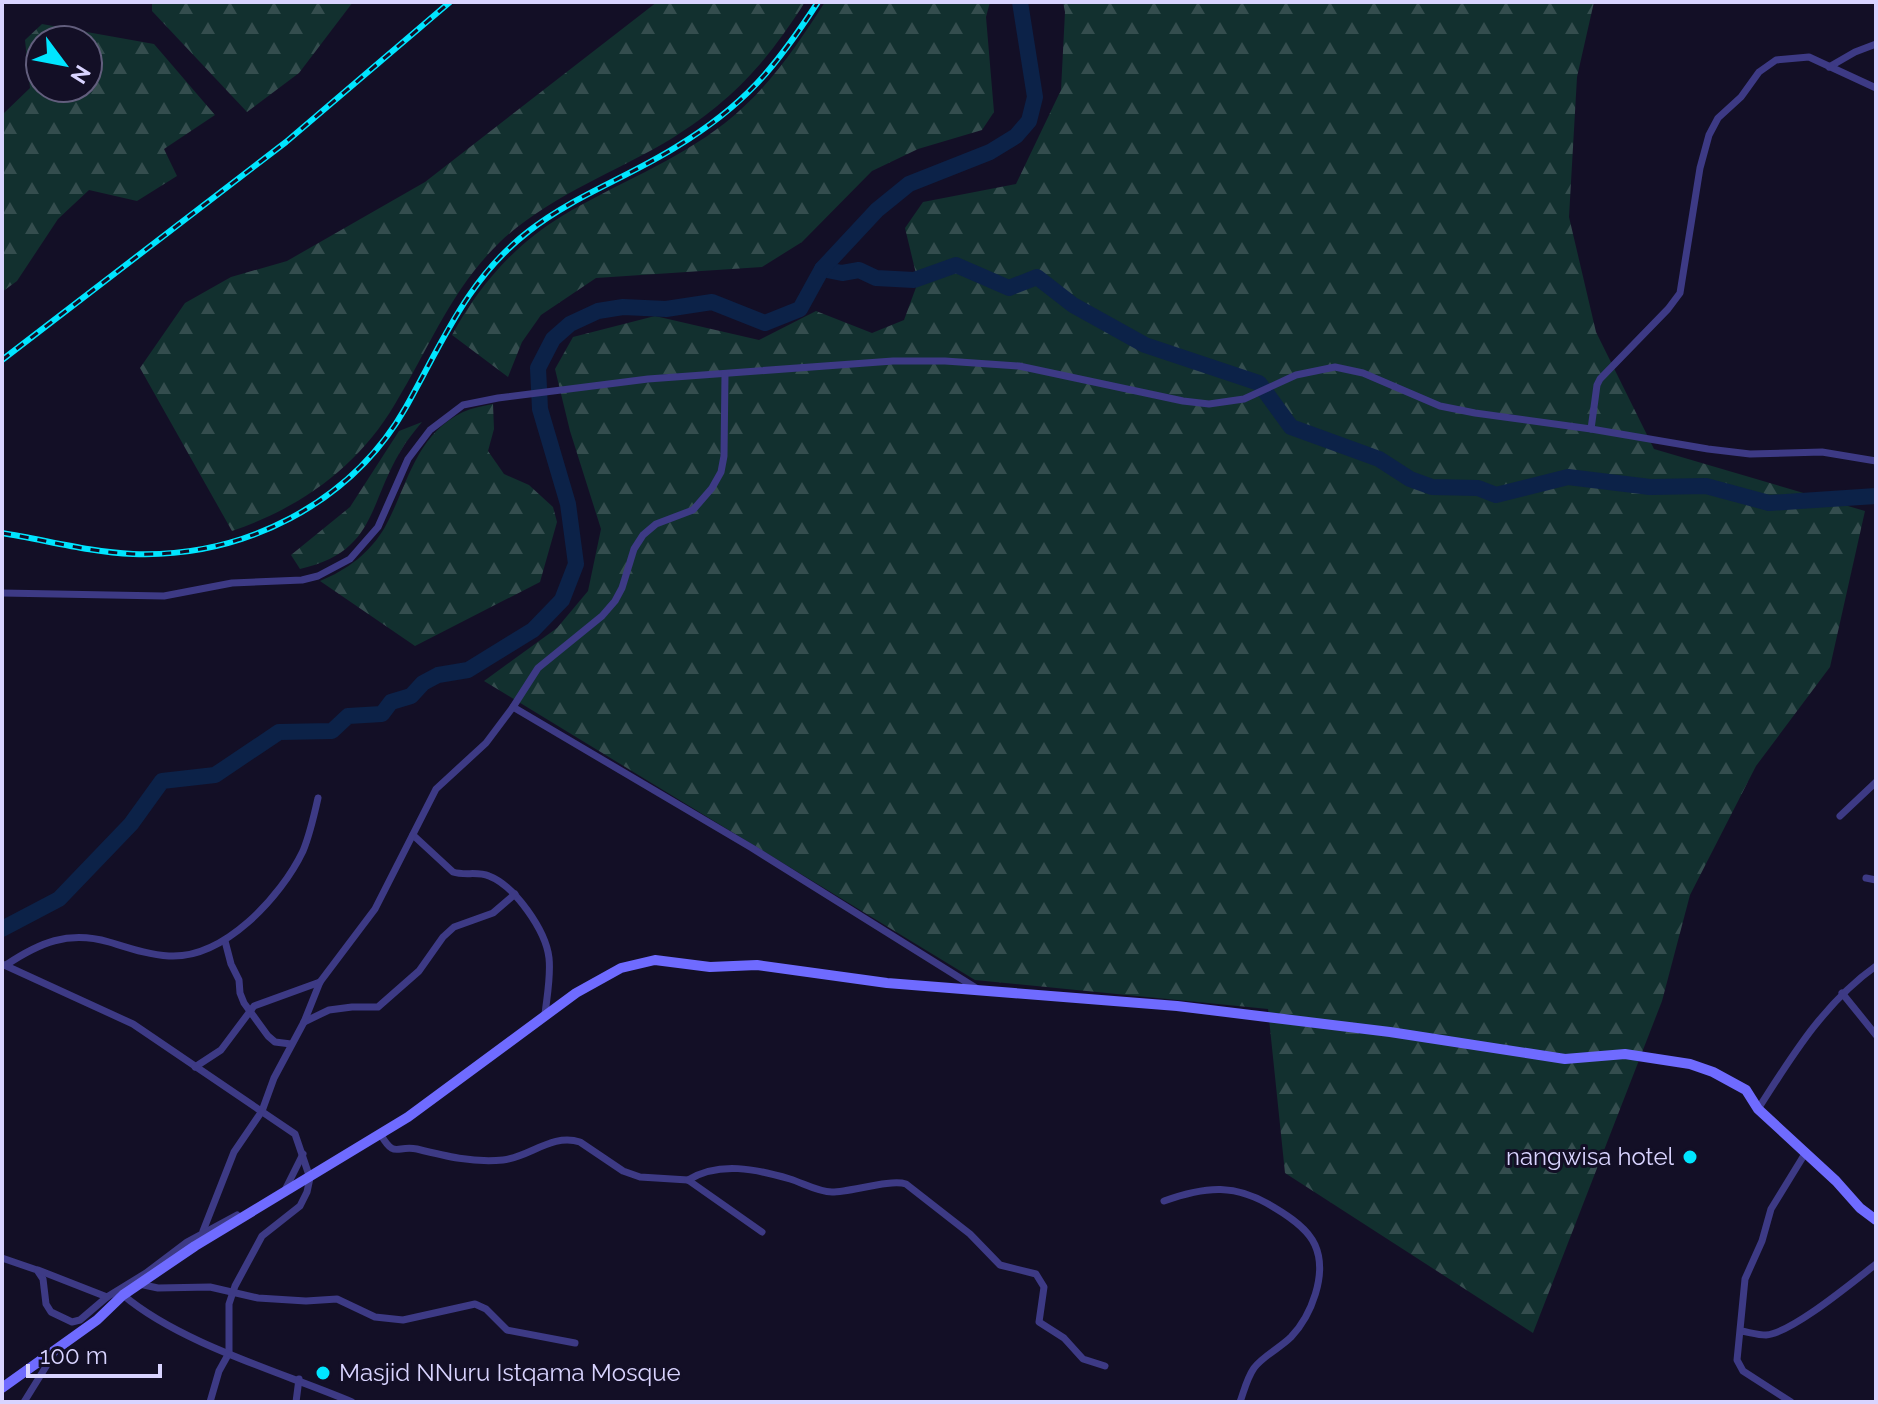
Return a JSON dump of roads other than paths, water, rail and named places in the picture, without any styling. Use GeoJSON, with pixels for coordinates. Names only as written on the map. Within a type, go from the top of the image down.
{"type":"FeatureCollection","features":[{"type":"Feature","properties":{"kind":"street"},"geometry":{"type":"LineString","coordinates":[[1829,67],[1876,44]]}},
{"type":"Feature","properties":{"kind":"street"},"geometry":{"type":"LineString","coordinates":[[1591,429],[1600,379],[1680,293],[1700,168],[1709,135],[1718,118],[1741,97],[1759,72],[1776,60],[1809,57],[1876,88]]}},
{"type":"Feature","properties":{"kind":"street"},"geometry":{"type":"LineString","coordinates":[[2,593],[164,596],[245,581],[302,580],[335,568],[350,559],[378,527],[408,459],[430,430],[463,405],[648,379],[893,361],[1019,366],[1183,401],[1228,402],[1312,370],[1335,367],[1363,373],[1422,400],[1456,410],[1719,451],[1750,454],[1822,452],[1876,461]]}},
{"type":"Feature","properties":{"kind":"street"},"geometry":{"type":"LineString","coordinates":[[203,1231],[234,1152],[262,1111],[274,1078],[304,1022],[320,982],[370,916],[436,789],[486,743],[538,668],[602,616],[615,601],[634,549],[643,535],[656,524],[693,510],[712,488],[721,472],[724,456],[725,374]]}},
{"type":"Feature","properties":{"kind":"street"},"geometry":{"type":"LineString","coordinates":[[513,707],[655,789],[907,943],[970,986],[981,989]]}},
{"type":"Feature","properties":{"kind":"street"},"geometry":{"type":"LineString","coordinates":[[1840,816],[1876,782]]}},
{"type":"Feature","properties":{"kind":"street"},"geometry":{"type":"LineString","coordinates":[[4,964],[57,939],[104,941],[167,956],[188,956],[225,941],[264,906],[293,868],[310,831],[318,798]]}},
{"type":"Feature","properties":{"kind":"street"},"geometry":{"type":"LineString","coordinates":[[413,835],[453,872],[484,874],[502,881],[515,894],[547,946],[549,960],[545,1014]]}},
{"type":"Feature","properties":{"kind":"street"},"geometry":{"type":"LineString","coordinates":[[1866,878],[1876,880]]}},
{"type":"Feature","properties":{"kind":"street"},"geometry":{"type":"LineString","coordinates":[[304,1022],[329,1010],[378,1007],[419,971],[454,927],[493,913],[515,894]]}},
{"type":"Feature","properties":{"kind":"street"},"geometry":{"type":"LineString","coordinates":[[225,941],[239,980],[241,998],[268,1036],[275,1042],[291,1044]]}},
{"type":"Feature","properties":{"kind":"street"},"geometry":{"type":"LineString","coordinates":[[2,1388],[97,1320],[139,1284],[195,1246],[381,1135],[599,978],[633,964],[655,960],[710,967],[757,965],[887,983],[1198,1009],[1390,1032],[1565,1059],[1625,1054],[1690,1064],[1730,1079],[1746,1090],[1758,1109],[1876,1220]]}},
{"type":"Feature","properties":{"kind":"street"},"geometry":{"type":"LineString","coordinates":[[4,964],[43,985],[133,1024],[290,1128],[303,1154],[310,1178],[300,1206],[262,1236],[232,1292],[227,1335],[229,1353],[215,1380],[210,1402]]}},
{"type":"Feature","properties":{"kind":"street"},"geometry":{"type":"LineString","coordinates":[[1758,1109],[1803,1040],[1842,993],[1876,966]]}},
{"type":"Feature","properties":{"kind":"street"},"geometry":{"type":"LineString","coordinates":[[195,1067],[221,1050],[249,1010],[258,1003],[320,982]]}},
{"type":"Feature","properties":{"kind":"street"},"geometry":{"type":"LineString","coordinates":[[1842,993],[1876,1035]]}},
{"type":"Feature","properties":{"kind":"street"},"geometry":{"type":"LineString","coordinates":[[381,1135],[393,1150],[411,1148],[445,1157],[482,1161],[520,1157],[560,1139],[572,1139],[623,1171],[640,1177],[688,1180],[762,1232]]}},
{"type":"Feature","properties":{"kind":"street"},"geometry":{"type":"LineString","coordinates":[[1791,1402],[1739,1367],[1737,1360],[1745,1279],[1762,1241],[1771,1209],[1806,1152]]}},
{"type":"Feature","properties":{"kind":"street"},"geometry":{"type":"LineString","coordinates":[[37,1270],[43,1279],[46,1304],[51,1312],[72,1322],[80,1320],[107,1297],[203,1231],[283,1192],[303,1154]]}},
{"type":"Feature","properties":{"kind":"street"},"geometry":{"type":"LineString","coordinates":[[688,1180],[701,1171],[716,1167],[762,1172],[828,1192],[906,1184],[970,1234],[1000,1265],[1036,1274],[1044,1287],[1039,1322],[1064,1338],[1083,1359],[1105,1366]]}},
{"type":"Feature","properties":{"kind":"street"},"geometry":{"type":"LineString","coordinates":[[1164,1201],[1201,1189],[1220,1188],[1247,1194],[1285,1214],[1314,1243],[1318,1265],[1308,1313],[1283,1346],[1252,1370],[1240,1402]]}},
{"type":"Feature","properties":{"kind":"street"},"geometry":{"type":"LineString","coordinates":[[2,1258],[107,1297]]}},
{"type":"Feature","properties":{"kind":"street"},"geometry":{"type":"LineString","coordinates":[[1741,1331],[1766,1335],[1779,1331],[1826,1302],[1876,1264]]}},
{"type":"Feature","properties":{"kind":"street"},"geometry":{"type":"LineString","coordinates":[[139,1284],[158,1288],[210,1287],[258,1298],[337,1299],[375,1317],[403,1320],[475,1304],[486,1309],[507,1330],[575,1343]]}},
{"type":"Feature","properties":{"kind":"street"},"geometry":{"type":"LineString","coordinates":[[123,1295],[139,1309],[229,1353],[352,1402]]}},
{"type":"Feature","properties":{"kind":"street"},"geometry":{"type":"LineString","coordinates":[[24,1402],[61,1344]]}},
{"type":"Feature","properties":{"kind":"street"},"geometry":{"type":"LineString","coordinates":[[296,1402],[299,1379]]}},
{"type":"Feature","properties":{"kind":"waterway"},"geometry":{"type":"LineString","coordinates":[[2,929],[59,899],[131,824],[162,781],[215,775],[279,732],[332,731],[348,716],[382,714],[391,702],[411,696],[423,683],[438,675],[468,670],[533,630],[562,600],[576,564],[568,504],[540,409],[538,368],[553,339],[570,324],[598,311],[623,307],[666,309],[712,302],[765,323],[800,309],[822,269],[877,210],[909,184],[990,152],[1016,136],[1029,121],[1035,97],[1020,2]]}},
{"type":"Feature","properties":{"kind":"waterway"},"geometry":{"type":"LineString","coordinates":[[822,269],[842,273],[859,270],[876,278],[914,280],[956,265],[1009,288],[1037,277],[1073,305],[1145,345],[1259,383],[1291,427],[1379,459],[1410,479],[1432,487],[1478,488],[1496,495],[1568,477],[1650,487],[1706,486],[1769,503],[1876,496]]}},
{"type":"Feature","properties":{"kind":"railway"},"geometry":{"type":"LineString","coordinates":[[2,360],[286,142],[450,2]]}},
{"type":"Feature","properties":{"kind":"railway"},"geometry":{"type":"LineString","coordinates":[[2,533],[117,553],[174,553],[253,535],[290,518],[324,497],[356,471],[383,441],[406,407],[458,312],[489,269],[508,249],[564,207],[658,158],[721,116],[757,84],[818,2]]}},
{"type":"Feature","properties":{"kind":"place","name":"nangwisa hotel"},"geometry":{"type":"Point","coordinates":[1690,1157]}},
{"type":"Feature","properties":{"kind":"place","name":"Masjid NNuru Istqama Mosque"},"geometry":{"type":"Point","coordinates":[323,1373]}}]}
